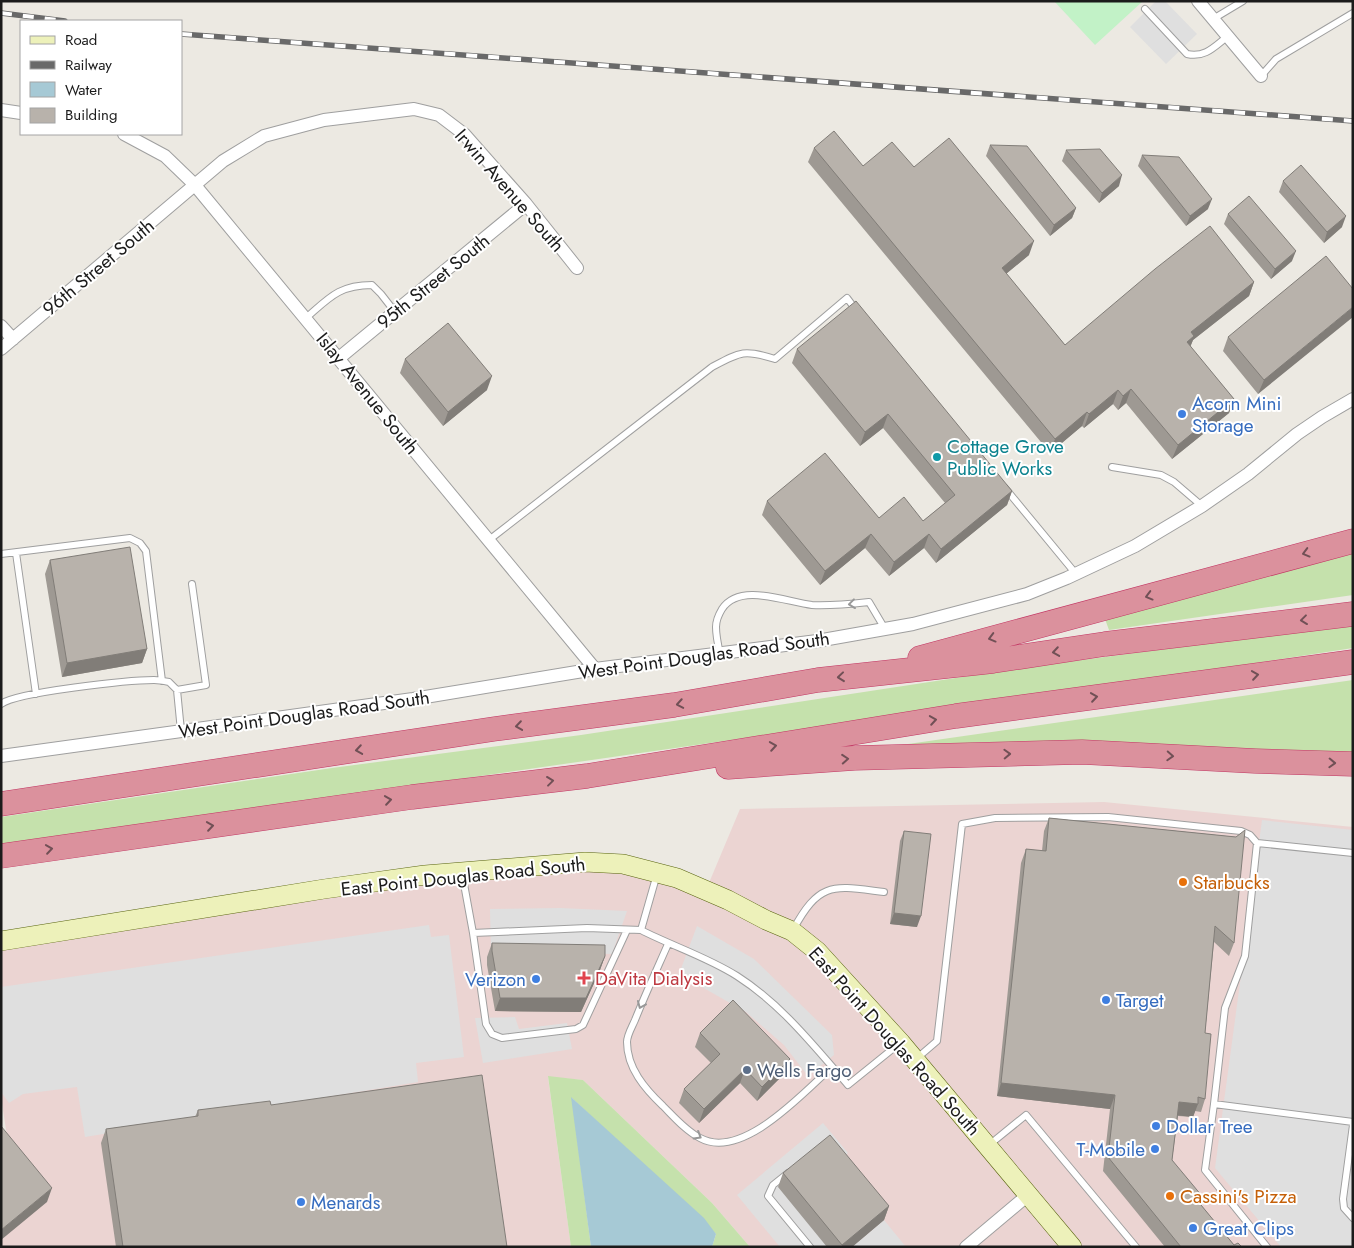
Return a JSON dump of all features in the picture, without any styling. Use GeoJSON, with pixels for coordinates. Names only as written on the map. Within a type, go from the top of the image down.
{"type":"FeatureCollection","features":[{"type":"Feature","properties":{"kind":"highway"},"geometry":{"type":"LineString","coordinates":[[889,672],[916,659],[1353,541]]}},
{"type":"Feature","properties":{"kind":"highway"},"geometry":{"type":"LineString","coordinates":[[1,804],[484,731],[674,705],[818,680],[993,661],[1105,644],[1353,614]]}},
{"type":"Feature","properties":{"kind":"highway"},"geometry":{"type":"LineString","coordinates":[[1,856],[412,797],[587,776],[956,716],[1353,662]]}},
{"type":"Feature","properties":{"kind":"highway"},"geometry":{"type":"LineString","coordinates":[[587,776],[854,758],[1082,752],[1353,764]]}},
{"type":"Feature","properties":{"kind":"street"},"geometry":{"type":"LineString","coordinates":[[1198,1],[1261,76]]}},
{"type":"Feature","properties":{"kind":"street","name":"96th Street South"},"geometry":{"type":"LineString","coordinates":[[1,349],[194,184],[223,161],[264,136],[324,120],[384,112],[414,109],[439,115]]}},
{"type":"Feature","properties":{"kind":"street"},"geometry":{"type":"LineString","coordinates":[[1,110],[20,113]]}},
{"type":"Feature","properties":{"kind":"street","name":"Irwin Avenue South"},"geometry":{"type":"LineString","coordinates":[[439,115],[464,134],[526,204],[577,268]]}},
{"type":"Feature","properties":{"kind":"street","name":"Islay Avenue South"},"geometry":{"type":"LineString","coordinates":[[126,135],[165,156],[194,184],[595,670]]}},
{"type":"Feature","properties":{"kind":"street","name":"95th Street South"},"geometry":{"type":"LineString","coordinates":[[339,358],[526,204]]}},
{"type":"Feature","properties":{"kind":"street"},"geometry":{"type":"LineString","coordinates":[[1,326],[13,339]]}},
{"type":"Feature","properties":{"kind":"street","name":"West Point Douglas Road South"},"geometry":{"type":"LineString","coordinates":[[1,756],[413,699],[595,670],[817,641],[913,624],[1026,594],[1076,574],[1135,546],[1202,506],[1248,474],[1297,434],[1353,399]]}},
{"type":"Feature","properties":{"kind":"street","name":"East Point Douglas Road South"},"geometry":{"type":"LineString","coordinates":[[1,941],[324,889],[425,875],[585,862],[623,864],[677,878],[792,931],[818,951],[900,1042],[1072,1247]]}},
{"type":"Feature","properties":{"kind":"street"},"geometry":{"type":"LineString","coordinates":[[966,1247],[1028,1195]]}},
{"type":"Feature","properties":{"kind":"lane"},"geometry":{"type":"LineString","coordinates":[[1213,20],[1243,1]]}},
{"type":"Feature","properties":{"kind":"lane"},"geometry":{"type":"LineString","coordinates":[[1145,9],[1187,54],[1196,56],[1209,52],[1228,36]]}},
{"type":"Feature","properties":{"kind":"lane"},"geometry":{"type":"LineString","coordinates":[[1261,76],[1276,59],[1303,41],[1353,13]]}},
{"type":"Feature","properties":{"kind":"lane"},"geometry":{"type":"LineString","coordinates":[[306,318],[334,294],[343,289],[359,285],[372,285],[395,312]]}},
{"type":"Feature","properties":{"kind":"lane"},"geometry":{"type":"LineString","coordinates":[[489,540],[712,367],[738,353],[758,353],[775,359],[847,298],[860,314]]}},
{"type":"Feature","properties":{"kind":"lane"},"geometry":{"type":"LineString","coordinates":[[1112,467],[1161,475],[1174,482],[1202,506]]}},
{"type":"Feature","properties":{"kind":"lane"},"geometry":{"type":"LineString","coordinates":[[1000,482],[1076,574]]}},
{"type":"Feature","properties":{"kind":"lane"},"geometry":{"type":"LineString","coordinates":[[1,554],[130,538],[140,543],[146,551],[162,681]]}},
{"type":"Feature","properties":{"kind":"lane"},"geometry":{"type":"LineString","coordinates":[[16,553],[36,694]]}},
{"type":"Feature","properties":{"kind":"lane"},"geometry":{"type":"LineString","coordinates":[[177,690],[206,685],[192,584]]}},
{"type":"Feature","properties":{"kind":"lane"},"geometry":{"type":"LineString","coordinates":[[720,654],[716,627],[718,617],[725,605],[743,595],[755,595],[827,606],[869,602],[884,629]]}},
{"type":"Feature","properties":{"kind":"lane"},"geometry":{"type":"LineString","coordinates":[[1,704],[17,697],[94,685],[154,680],[169,682],[177,690],[181,731]]}},
{"type":"Feature","properties":{"kind":"lane"},"geometry":{"type":"LineString","coordinates":[[915,1060],[937,1041],[962,824],[995,818],[1108,816],[1242,831],[1250,835],[1257,843],[1353,853]]}},
{"type":"Feature","properties":{"kind":"lane"},"geometry":{"type":"LineString","coordinates":[[1257,843],[1245,956],[1225,1008],[1204,1170],[1267,1247]]}},
{"type":"Feature","properties":{"kind":"lane"},"geometry":{"type":"LineString","coordinates":[[462,872],[486,1024],[492,1034],[502,1038],[576,1029],[583,1025],[627,930]]}},
{"type":"Feature","properties":{"kind":"lane"},"geometry":{"type":"LineString","coordinates":[[641,930],[658,873]]}},
{"type":"Feature","properties":{"kind":"lane"},"geometry":{"type":"LineString","coordinates":[[792,931],[802,913],[819,895],[829,889],[840,887],[884,892]]}},
{"type":"Feature","properties":{"kind":"lane"},"geometry":{"type":"LineString","coordinates":[[473,933],[587,928],[641,930],[737,976],[774,1005],[808,1037],[848,1085],[900,1042]]}},
{"type":"Feature","properties":{"kind":"lane"},"geometry":{"type":"LineString","coordinates":[[668,944],[627,1039],[628,1058],[648,1092],[684,1127],[699,1138],[710,1142],[720,1144],[732,1142],[758,1130],[773,1119],[832,1067]]}},
{"type":"Feature","properties":{"kind":"lane"},"geometry":{"type":"LineString","coordinates":[[1214,1104],[1353,1123],[1343,1199],[1344,1208],[1353,1218]]}},
{"type":"Feature","properties":{"kind":"lane"},"geometry":{"type":"LineString","coordinates":[[987,1146],[1026,1115],[1136,1247]]}},
{"type":"Feature","properties":{"kind":"lane"},"geometry":{"type":"LineString","coordinates":[[794,1168],[773,1186],[768,1196],[810,1247]]}},
{"type":"Feature","properties":{"kind":"lane"},"geometry":{"type":"LineString","coordinates":[[1345,1178],[1353,1176]]}},
{"type":"Feature","properties":{"kind":"shaded area"},"geometry":{"type":"Polygon","coordinates":[[[1156,1],[1165,1],[1197,34],[1166,64],[1130,27],[1156,1]]]}},
{"type":"Feature","properties":{"kind":"shaded area"},"geometry":{"type":"Polygon","coordinates":[[[1104,802],[1353,827],[1353,1247],[750,1247],[712,1203],[583,1080],[548,1077],[571,1247],[1,1247],[1,1150],[9,1149],[1,1097],[1,941],[585,862],[706,890],[740,809],[1104,802]]]}},
{"type":"Feature","properties":{"kind":"shaded area"},"geometry":{"type":"Polygon","coordinates":[[[1262,820],[1353,830],[1353,1247],[1281,1247],[1215,1168],[1262,820]]]}},
{"type":"Feature","properties":{"kind":"shaded area"},"geometry":{"type":"Polygon","coordinates":[[[560,908],[627,911],[612,954],[491,951],[490,909],[560,908]]]}},
{"type":"Feature","properties":{"kind":"shaded area"},"geometry":{"type":"Polygon","coordinates":[[[429,925],[431,937],[449,935],[464,1057],[416,1063],[418,1082],[85,1137],[77,1087],[23,1094],[9,1103],[1,1092],[1,987],[429,925]]]}},
{"type":"Feature","properties":{"kind":"shaded area"},"geometry":{"type":"Polygon","coordinates":[[[697,926],[754,959],[832,1035],[834,1055],[808,1076],[784,1045],[746,1012],[679,974],[697,926]]]}},
{"type":"Feature","properties":{"kind":"shaded area"},"geometry":{"type":"Polygon","coordinates":[[[515,1017],[519,1029],[567,1023],[572,1049],[483,1063],[475,1018],[515,1017]]]}},
{"type":"Feature","properties":{"kind":"shaded area"},"geometry":{"type":"Polygon","coordinates":[[[823,1123],[848,1153],[836,1164],[827,1247],[780,1247],[737,1195],[823,1123]]]}},
{"type":"Feature","properties":{"kind":"shaded area"},"geometry":{"type":"Polygon","coordinates":[[[884,1220],[906,1247],[852,1247],[884,1220]]]}},
{"type":"Feature","properties":{"kind":"green space"},"geometry":{"type":"Polygon","coordinates":[[[1054,1],[1143,1],[1095,45],[1054,1]]]}},
{"type":"Feature","properties":{"kind":"green space"},"geometry":{"type":"Polygon","coordinates":[[[1353,551],[1353,595],[1109,630],[1105,619],[1353,551]]]}},
{"type":"Feature","properties":{"kind":"green space"},"geometry":{"type":"Polygon","coordinates":[[[1353,624],[1353,648],[1113,685],[1,845],[1,817],[332,768],[581,735],[1022,668],[1353,624]]]}},
{"type":"Feature","properties":{"kind":"green space"},"geometry":{"type":"Polygon","coordinates":[[[1353,680],[1353,755],[1063,742],[986,742],[901,747],[901,745],[1353,680]]]}},
{"type":"Feature","properties":{"kind":"green space"},"geometry":{"type":"Polygon","coordinates":[[[548,1076],[583,1080],[712,1203],[750,1247],[712,1247],[716,1234],[572,1098],[591,1247],[571,1247],[548,1076]]]}},
{"type":"Feature","properties":{"kind":"water"},"geometry":{"type":"Polygon","coordinates":[[[571,1097],[704,1218],[716,1234],[712,1247],[591,1247],[571,1097]]]}},
{"type":"Feature","properties":{"kind":"building"},"geometry":{"type":"Polygon","coordinates":[[[834,131],[863,166],[892,142],[914,167],[949,138],[1034,241],[1002,268],[1065,345],[1155,269],[1210,226],[1254,282],[1191,332],[1194,336],[1187,342],[1234,399],[1178,445],[1131,389],[1123,396],[1118,390],[1089,414],[1087,412],[1055,439],[814,148],[834,131]]]}},
{"type":"Feature","properties":{"kind":"building"},"geometry":{"type":"Polygon","coordinates":[[[990,145],[1027,146],[1076,208],[1054,225],[990,145]]]}},
{"type":"Feature","properties":{"kind":"building"},"geometry":{"type":"Polygon","coordinates":[[[1100,149],[1122,175],[1102,193],[1066,150],[1100,149]]]}},
{"type":"Feature","properties":{"kind":"building"},"geometry":{"type":"Polygon","coordinates":[[[1142,155],[1179,157],[1212,199],[1190,216],[1142,155]]]}},
{"type":"Feature","properties":{"kind":"building"},"geometry":{"type":"Polygon","coordinates":[[[1301,165],[1346,216],[1327,232],[1283,181],[1301,165]]]}},
{"type":"Feature","properties":{"kind":"building"},"geometry":{"type":"Polygon","coordinates":[[[1249,196],[1296,251],[1275,269],[1228,214],[1249,196]]]}},
{"type":"Feature","properties":{"kind":"building"},"geometry":{"type":"Polygon","coordinates":[[[1326,256],[1353,289],[1353,307],[1264,380],[1228,337],[1326,256]]]}},
{"type":"Feature","properties":{"kind":"building","name":"Cottage Grove Public Works"},"geometry":{"type":"Polygon","coordinates":[[[856,301],[1012,491],[941,549],[929,534],[894,562],[871,534],[825,571],[767,501],[825,453],[879,518],[904,497],[923,521],[955,495],[888,414],[865,432],[797,349],[856,301]]]}},
{"type":"Feature","properties":{"kind":"building"},"geometry":{"type":"Polygon","coordinates":[[[448,323],[492,376],[448,412],[405,359],[448,323]]]}},
{"type":"Feature","properties":{"kind":"building"},"geometry":{"type":"Polygon","coordinates":[[[130,547],[147,649],[67,663],[50,560],[130,547]]]}},
{"type":"Feature","properties":{"kind":"building","name":"Target"},"geometry":{"type":"Polygon","coordinates":[[[1049,818],[1236,837],[1245,830],[1234,943],[1215,926],[1205,1033],[1211,1034],[1205,1099],[1198,1097],[1198,1104],[1179,1102],[1172,1160],[1202,1196],[1201,1205],[1234,1245],[1238,1243],[1242,1247],[1181,1247],[1108,1157],[1115,1095],[1001,1083],[1026,849],[1046,851],[1049,818]]]}},
{"type":"Feature","properties":{"kind":"building"},"geometry":{"type":"Polygon","coordinates":[[[904,831],[931,834],[921,916],[894,913],[904,831]]]}},
{"type":"Feature","properties":{"kind":"building"},"geometry":{"type":"Polygon","coordinates":[[[492,943],[605,945],[605,956],[586,998],[500,998],[492,943]]]}},
{"type":"Feature","properties":{"kind":"building","name":"Wells Fargo"},"geometry":{"type":"Polygon","coordinates":[[[733,1000],[790,1059],[762,1087],[745,1069],[704,1109],[684,1089],[720,1054],[700,1033],[733,1000]]]}},
{"type":"Feature","properties":{"kind":"building","name":"Menards"},"geometry":{"type":"Polygon","coordinates":[[[482,1075],[507,1247],[123,1247],[106,1129],[198,1116],[198,1110],[270,1101],[271,1105],[482,1075]]]}},
{"type":"Feature","properties":{"kind":"building"},"geometry":{"type":"Polygon","coordinates":[[[1,1126],[52,1188],[1,1230],[1,1126]]]}},
{"type":"Feature","properties":{"kind":"building"},"geometry":{"type":"Polygon","coordinates":[[[830,1135],[889,1206],[842,1245],[783,1173],[830,1135]]]}},
{"type":"Feature","properties":{"kind":"railway"},"geometry":{"type":"LineString","coordinates":[[1,13],[57,20]]}},
{"type":"Feature","properties":{"kind":"railway"},"geometry":{"type":"LineString","coordinates":[[182,34],[1353,121]]}},
{"type":"Feature","properties":{"kind":"place","name":"Acorn Mini Storage"},"geometry":{"type":"Point","coordinates":[1182,414]}},
{"type":"Feature","properties":{"kind":"place","name":"Cottage Grove Public Works"},"geometry":{"type":"Point","coordinates":[937,457]}},
{"type":"Feature","properties":{"kind":"place","name":"Starbucks"},"geometry":{"type":"Point","coordinates":[1183,882]}},
{"type":"Feature","properties":{"kind":"place","name":"DaVita Dialysis"},"geometry":{"type":"Point","coordinates":[584,978]}},
{"type":"Feature","properties":{"kind":"place","name":"Verizon"},"geometry":{"type":"Point","coordinates":[536,979]}},
{"type":"Feature","properties":{"kind":"place","name":"Target"},"geometry":{"type":"Point","coordinates":[1106,1000]}},
{"type":"Feature","properties":{"kind":"place","name":"Wells Fargo"},"geometry":{"type":"Point","coordinates":[747,1070]}},
{"type":"Feature","properties":{"kind":"place","name":"Dollar Tree"},"geometry":{"type":"Point","coordinates":[1156,1126]}},
{"type":"Feature","properties":{"kind":"place","name":"T-Mobile"},"geometry":{"type":"Point","coordinates":[1155,1149]}},
{"type":"Feature","properties":{"kind":"place","name":"Cassini's Pizza"},"geometry":{"type":"Point","coordinates":[1170,1196]}},
{"type":"Feature","properties":{"kind":"place","name":"Menards"},"geometry":{"type":"Point","coordinates":[301,1202]}},
{"type":"Feature","properties":{"kind":"place","name":"Great Clips"},"geometry":{"type":"Point","coordinates":[1193,1228]}}]}
